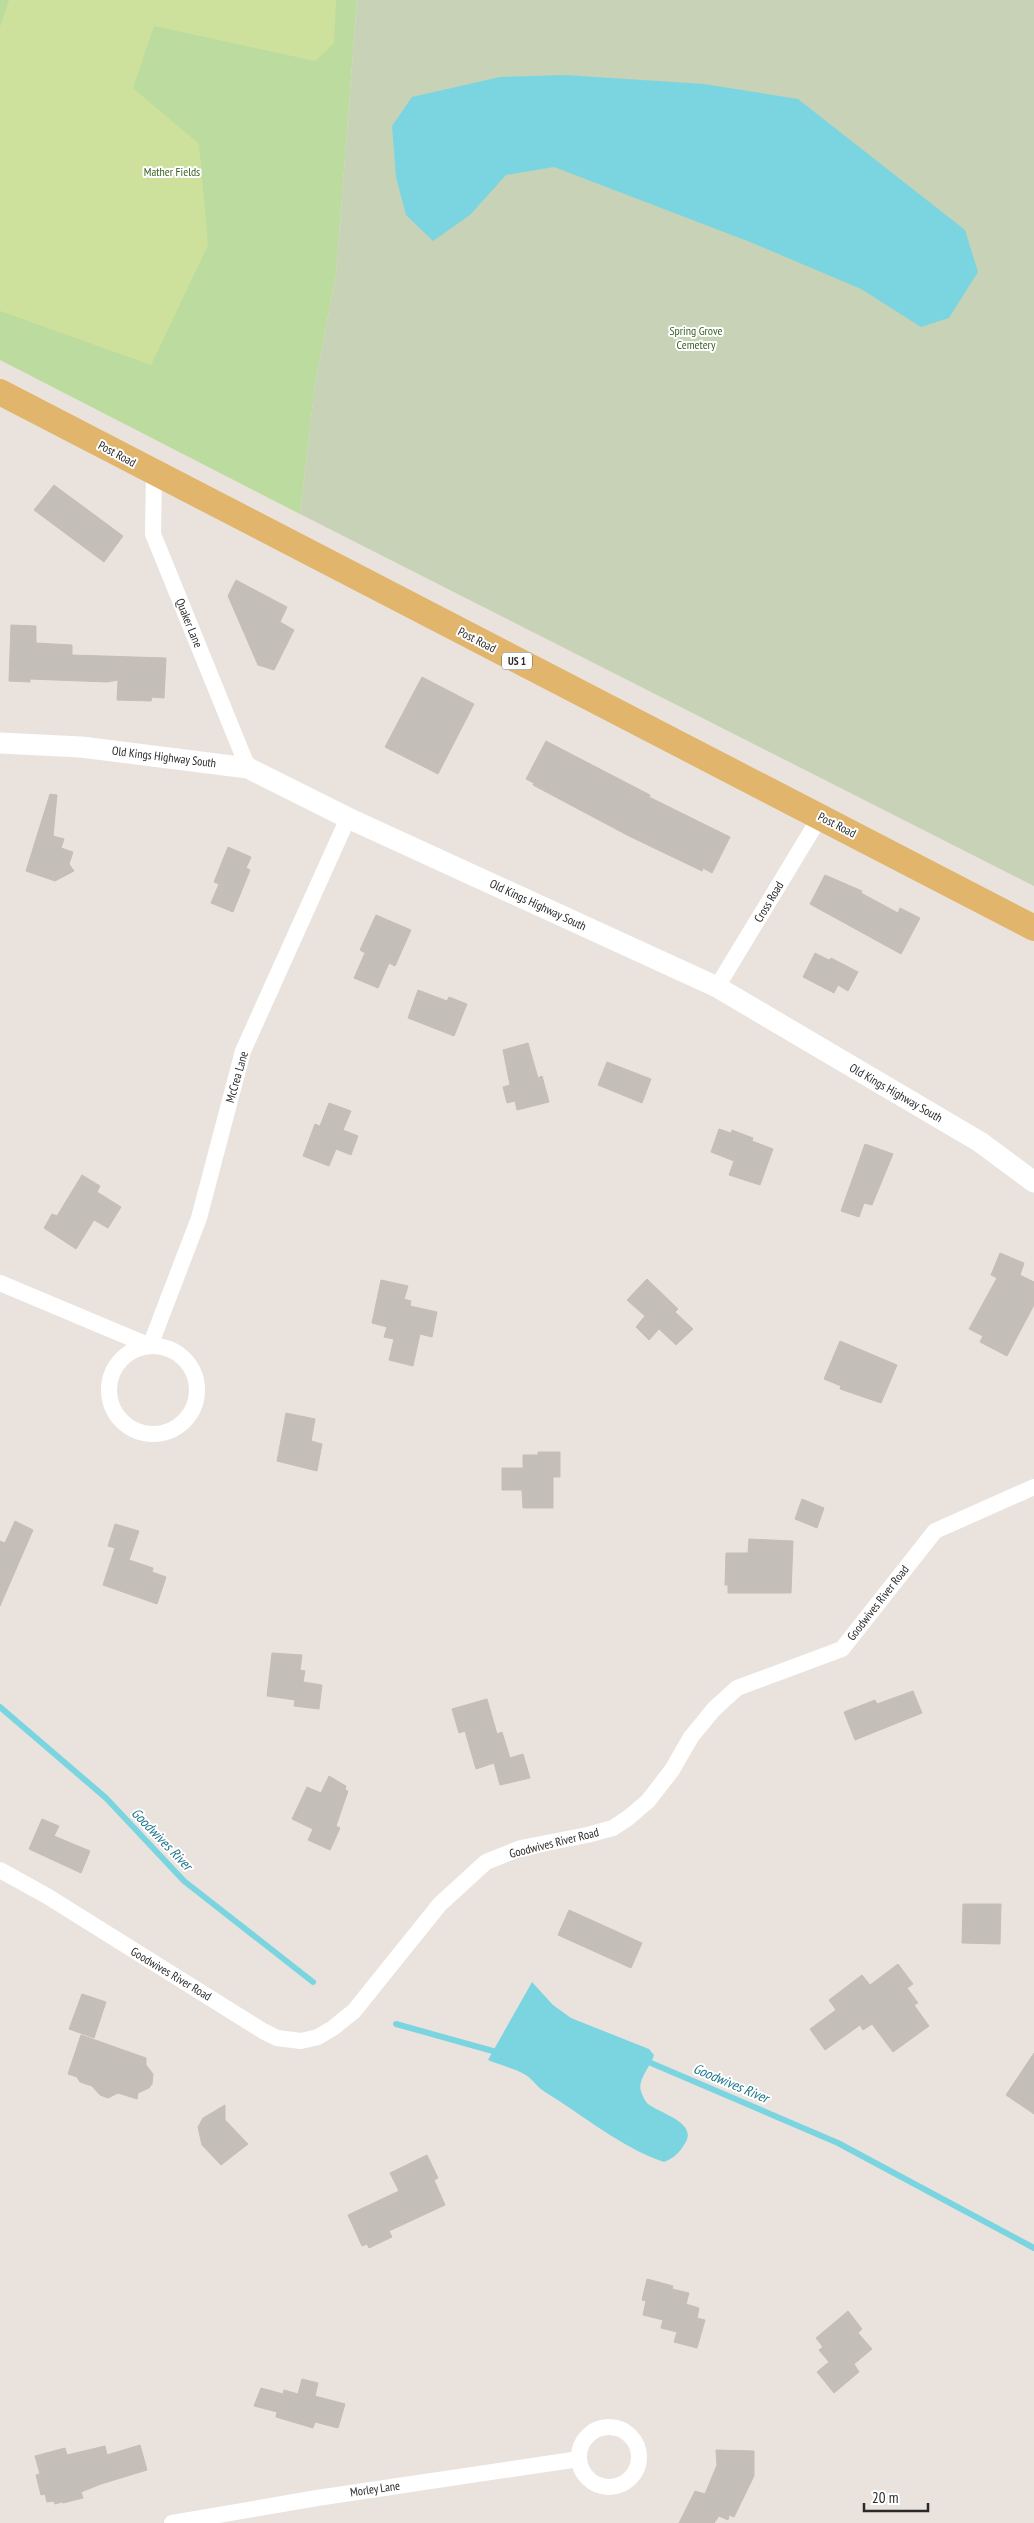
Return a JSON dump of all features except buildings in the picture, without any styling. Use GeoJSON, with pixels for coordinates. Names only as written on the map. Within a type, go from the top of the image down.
{"type":"FeatureCollection","features":[{"type":"Feature","properties":{"kind":"main road","name":"Post Road"},"geometry":{"type":"LineString","coordinates":[[0,392],[1034,928]]}},
{"type":"Feature","properties":{"kind":"street","name":"Quaker Lane"},"geometry":{"type":"LineString","coordinates":[[154,473],[153,534],[248,768]]}},
{"type":"Feature","properties":{"kind":"street","name":"Old Kings Highway South"},"geometry":{"type":"LineString","coordinates":[[0,743],[81,747],[248,768],[348,818],[717,988],[980,1142],[1034,1182]]}},
{"type":"Feature","properties":{"kind":"street","name":"Cross Road"},"geometry":{"type":"LineString","coordinates":[[717,988],[820,817]]}},
{"type":"Feature","properties":{"kind":"street","name":"McCrea Lane"},"geometry":{"type":"LineString","coordinates":[[150,1346],[199,1218],[243,1051],[348,818]]}},
{"type":"Feature","properties":{"kind":"street"},"geometry":{"type":"LineString","coordinates":[[0,1283],[150,1346],[167,1348],[182,1357],[192,1370],[197,1387],[195,1404],[186,1419],[172,1430],[156,1434],[139,1432],[124,1424],[114,1410],[110,1399],[111,1376],[120,1361],[133,1350],[150,1346]]}},
{"type":"Feature","properties":{"kind":"street","name":"Goodwives River Road"},"geometry":{"type":"LineString","coordinates":[[0,1870],[47,1896],[262,2031],[277,2038],[300,2041],[318,2037],[354,2011],[440,1904],[486,1862],[521,1848],[588,1836],[613,1828],[628,1818],[648,1800],[672,1770],[691,1737],[714,1709],[737,1688],[842,1649],[934,1530],[1034,1487]]}},
{"type":"Feature","properties":{"kind":"street","name":"Morley Lane"},"geometry":{"type":"LineString","coordinates":[[172,2523],[317,2498],[579,2459]]}},
{"type":"Feature","properties":{"kind":"green space","name":"Mather Fields"},"geometry":{"type":"Polygon","coordinates":[[[0,0],[357,0],[336,275],[315,385],[300,514],[0,360],[0,0]]]}},
{"type":"Feature","properties":{"kind":"green space"},"geometry":{"type":"Polygon","coordinates":[[[9,0],[336,0],[334,43],[315,61],[154,26],[133,88],[199,144],[208,245],[151,365],[0,311],[0,27],[9,0]]]}},
{"type":"Feature","properties":{"kind":"green space","name":"Spring Grove Cemetery"},"geometry":{"type":"Polygon","coordinates":[[[357,0],[1034,0],[1034,886],[300,514],[315,385],[336,275],[357,0]]]}},
{"type":"Feature","properties":{"kind":"water"},"geometry":{"type":"Polygon","coordinates":[[[565,75],[704,84],[798,99],[965,230],[978,272],[949,318],[921,327],[861,289],[750,242],[554,167],[506,175],[470,215],[433,241],[406,215],[396,177],[392,126],[412,97],[500,77],[565,75]]]}},
{"type":"Feature","properties":{"kind":"water"},"geometry":{"type":"Polygon","coordinates":[[[532,1982],[553,2005],[571,2018],[649,2049],[654,2055],[640,2087],[648,2104],[677,2120],[687,2131],[688,2137],[676,2155],[664,2162],[632,2148],[539,2088],[527,2076],[488,2060],[532,1982]]]}},
{"type":"Feature","properties":{"kind":"waterway","name":"Goodwives River"},"geometry":{"type":"LineString","coordinates":[[0,1707],[106,1798],[184,1881],[313,1982]]}},
{"type":"Feature","properties":{"kind":"waterway","name":"Goodwives River"},"geometry":{"type":"LineString","coordinates":[[396,2024],[500,2053]]}},
{"type":"Feature","properties":{"kind":"waterway","name":"Goodwives River"},"geometry":{"type":"LineString","coordinates":[[644,2060],[838,2143],[1034,2248]]}}]}
